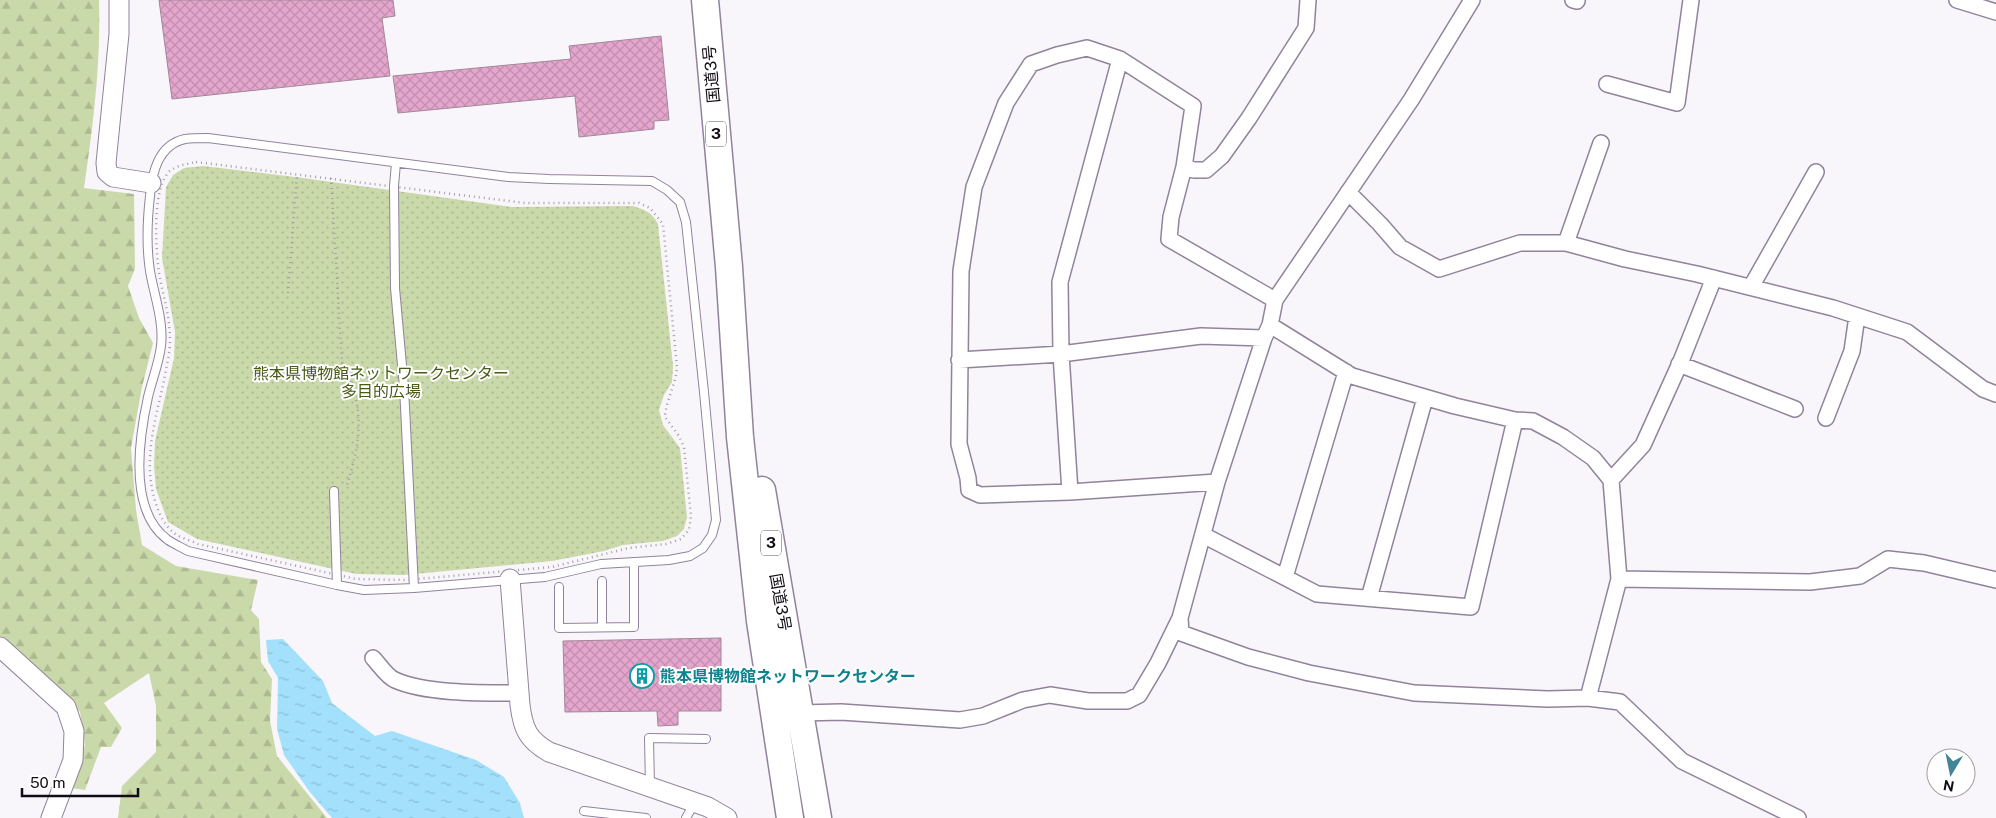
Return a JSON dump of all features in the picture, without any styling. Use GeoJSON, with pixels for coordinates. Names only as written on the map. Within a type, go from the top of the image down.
{"type":"FeatureCollection","features":[{"type":"Feature","properties":{"kind":"highway","name":"国道3号"},"geometry":{"type":"LineString","coordinates":[[705,0],[729,267],[740,437],[759,612],[790,818]]}},
{"type":"Feature","properties":{"kind":"highway","name":"国道3号"},"geometry":{"type":"LineString","coordinates":[[729,267],[756,453],[818,818]]}},
{"type":"Feature","properties":{"kind":"street"},"geometry":{"type":"LineString","coordinates":[[119,0],[120,34],[106,163],[107,172],[114,178],[151,183]]}},
{"type":"Feature","properties":{"kind":"street"},"geometry":{"type":"LineString","coordinates":[[1184,167],[1194,170],[1206,170],[1222,156],[1249,118],[1306,28],[1308,0]]}},
{"type":"Feature","properties":{"kind":"street"},"geometry":{"type":"LineString","coordinates":[[801,714],[841,712],[960,720],[983,716],[1023,700],[1050,695],[1088,701],[1127,701],[1139,695],[1158,663],[1180,618],[1217,482],[1267,332],[1275,300],[1411,100],[1472,0]]}},
{"type":"Feature","properties":{"kind":"street"},"geometry":{"type":"LineString","coordinates":[[1607,84],[1677,103],[1691,0]]}},
{"type":"Feature","properties":{"kind":"street"},"geometry":{"type":"LineString","coordinates":[[1957,0],[1996,12]]}},
{"type":"Feature","properties":{"kind":"street"},"geometry":{"type":"LineString","coordinates":[[1217,482],[1070,492],[980,495],[969,490],[968,478],[959,444],[961,272],[974,187],[1006,103],[1031,64],[1056,55],[1087,48],[1120,59],[1193,106],[1184,167],[1171,217],[1169,239],[1275,300]]}},
{"type":"Feature","properties":{"kind":"street"},"geometry":{"type":"LineString","coordinates":[[1070,492],[1061,354],[1060,282],[1120,59]]}},
{"type":"Feature","properties":{"kind":"street"},"geometry":{"type":"LineString","coordinates":[[1566,243],[1601,143]]}},
{"type":"Feature","properties":{"kind":"street"},"geometry":{"type":"LineString","coordinates":[[1751,287],[1816,172]]}},
{"type":"Feature","properties":{"kind":"street"},"geometry":{"type":"LineString","coordinates":[[1348,192],[1400,247],[1439,269],[1520,242],[1566,243],[1751,287],[1857,316],[1907,332],[1983,389],[1996,394]]}},
{"type":"Feature","properties":{"kind":"street"},"geometry":{"type":"LineString","coordinates":[[1611,480],[1643,445],[1714,278]]}},
{"type":"Feature","properties":{"kind":"street"},"geometry":{"type":"LineString","coordinates":[[1826,418],[1852,351],[1857,316]]}},
{"type":"Feature","properties":{"kind":"street"},"geometry":{"type":"LineString","coordinates":[[959,360],[1061,354],[1202,336],[1267,332],[1352,376],[1455,406],[1515,420],[1533,421],[1563,437],[1593,458],[1611,480],[1619,579],[1588,698]]}},
{"type":"Feature","properties":{"kind":"street"},"geometry":{"type":"LineString","coordinates":[[1679,364],[1795,409]]}},
{"type":"Feature","properties":{"kind":"street"},"geometry":{"type":"LineString","coordinates":[[1285,578],[1346,372]]}},
{"type":"Feature","properties":{"kind":"street"},"geometry":{"type":"LineString","coordinates":[[1369,598],[1425,398]]}},
{"type":"Feature","properties":{"kind":"street"},"geometry":{"type":"LineString","coordinates":[[1203,535],[1317,594],[1471,607],[1515,420]]}},
{"type":"Feature","properties":{"kind":"street"},"geometry":{"type":"LineString","coordinates":[[1619,579],[1810,582],[1860,576],[1888,559],[1924,563],[1996,580]]}},
{"type":"Feature","properties":{"kind":"street"},"geometry":{"type":"LineString","coordinates":[[510,579],[518,693],[522,722],[528,735],[538,745],[550,752],[650,786],[691,810],[708,806],[726,818]]}},
{"type":"Feature","properties":{"kind":"street"},"geometry":{"type":"LineString","coordinates":[[1180,618],[1181,633],[1248,656],[1309,673],[1414,693],[1548,699],[1588,698],[1620,702],[1682,761],[1798,818]]}},
{"type":"Feature","properties":{"kind":"street"},"geometry":{"type":"LineString","coordinates":[[0,648],[66,707],[74,731],[73,760],[51,818]]}},
{"type":"Feature","properties":{"kind":"street"},"geometry":{"type":"LineString","coordinates":[[373,658],[392,680],[414,686],[474,693],[518,693]]}},
{"type":"Feature","properties":{"kind":"lane"},"geometry":{"type":"LineString","coordinates":[[208,138],[508,177],[549,180],[652,181],[667,190],[680,202],[687,232],[716,520],[712,535],[703,548],[690,556],[669,560],[601,564],[545,577],[414,588],[364,590],[188,551],[167,540],[151,521],[142,497],[139,449],[148,398],[161,346],[160,322],[150,271],[146,235],[151,183],[156,163],[167,148],[183,140],[208,138]]}},
{"type":"Feature","properties":{"kind":"lane"},"geometry":{"type":"LineString","coordinates":[[396,163],[394,186],[395,288],[404,387],[414,588]]}},
{"type":"Feature","properties":{"kind":"lane"},"geometry":{"type":"LineString","coordinates":[[334,491],[337,585]]}},
{"type":"Feature","properties":{"kind":"lane"},"geometry":{"type":"LineString","coordinates":[[559,587],[559,628],[634,627],[634,562]]}},
{"type":"Feature","properties":{"kind":"lane"},"geometry":{"type":"LineString","coordinates":[[602,580],[602,627]]}},
{"type":"Feature","properties":{"kind":"lane"},"geometry":{"type":"LineString","coordinates":[[650,786],[649,738],[706,738]]}},
{"type":"Feature","properties":{"kind":"lane"},"geometry":{"type":"LineString","coordinates":[[584,811],[646,818]]}},
{"type":"Feature","properties":{"kind":"path"},"geometry":{"type":"LineString","coordinates":[[288,292],[297,174]]}},
{"type":"Feature","properties":{"kind":"path"},"geometry":{"type":"LineString","coordinates":[[331,178],[342,363],[352,381],[360,431],[356,455],[346,488]]}},
{"type":"Feature","properties":{"kind":"green space"},"geometry":{"type":"Polygon","coordinates":[[[0,0],[99,0],[98,71],[84,188],[134,194],[135,269],[128,286],[139,318],[153,343],[142,387],[131,448],[136,510],[142,545],[176,566],[258,580],[251,610],[259,619],[261,662],[272,679],[270,721],[277,756],[327,818],[118,818],[122,786],[156,752],[156,706],[149,673],[104,703],[122,728],[111,747],[101,747],[85,790],[71,788],[85,745],[80,712],[31,662],[0,636],[0,0]]]}},
{"type":"Feature","properties":{"kind":"green space","name":"熊本県博物館ネットワークセンター 多目的広場"},"geometry":{"type":"Polygon","coordinates":[[[203,166],[512,207],[633,206],[651,214],[658,224],[673,366],[672,382],[664,395],[659,410],[663,425],[680,448],[687,517],[684,529],[677,536],[663,541],[623,545],[604,551],[552,561],[404,575],[356,574],[197,539],[168,522],[156,489],[154,466],[155,441],[174,358],[175,332],[162,258],[166,187],[173,175],[184,168],[203,166]]]}},
{"type":"Feature","properties":{"kind":"water"},"geometry":{"type":"Polygon","coordinates":[[[283,639],[323,681],[332,703],[375,736],[392,731],[476,760],[504,777],[520,803],[524,818],[332,818],[309,791],[284,755],[277,729],[278,678],[268,661],[266,640],[283,639]]]}},
{"type":"Feature","properties":{"kind":"building"},"geometry":{"type":"Polygon","coordinates":[[[159,0],[393,0],[395,16],[382,18],[390,76],[172,99],[159,0]]]}},
{"type":"Feature","properties":{"kind":"building"},"geometry":{"type":"Polygon","coordinates":[[[661,36],[669,120],[654,121],[654,129],[579,137],[575,96],[398,113],[393,76],[571,59],[569,46],[661,36]]]}},
{"type":"Feature","properties":{"kind":"building","name":"熊本県博物館ネットワークセンター"},"geometry":{"type":"Polygon","coordinates":[[[721,638],[721,711],[678,711],[678,725],[658,726],[657,711],[565,712],[563,641],[721,638]]]}},
{"type":"Feature","properties":{"kind":"place","name":"熊本県博物館ネットワークセンター"},"geometry":{"type":"Point","coordinates":[642,676]}}]}
